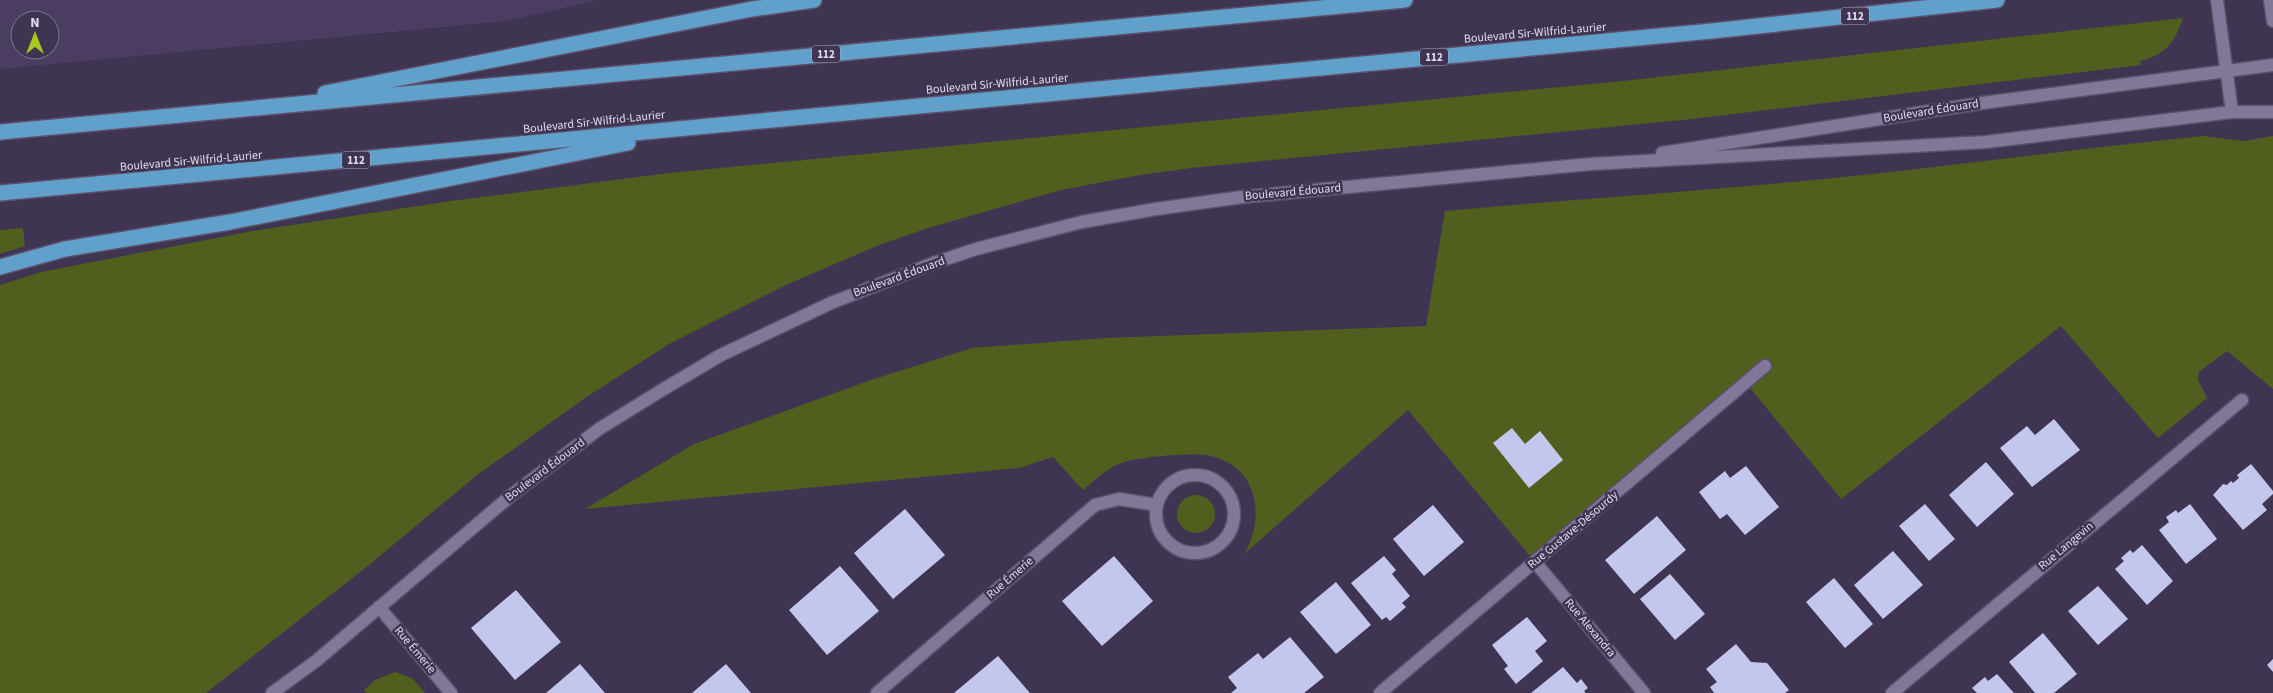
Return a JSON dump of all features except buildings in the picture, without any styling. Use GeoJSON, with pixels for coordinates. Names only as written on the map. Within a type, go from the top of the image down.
{"type":"FeatureCollection","features":[{"type":"Feature","properties":{"kind":"highway"},"geometry":{"type":"LineString","coordinates":[[248,109],[752,9],[814,0]]}},
{"type":"Feature","properties":{"kind":"highway","name":"112"},"geometry":{"type":"LineString","coordinates":[[0,132],[1405,0]]}},
{"type":"Feature","properties":{"kind":"highway","name":"Boulevard Sir-Wilfrid-Laurier"},"geometry":{"type":"LineString","coordinates":[[0,194],[1702,32],[1997,0]]}},
{"type":"Feature","properties":{"kind":"highway"},"geometry":{"type":"LineString","coordinates":[[0,267],[65,249],[230,222],[713,126]]}},
{"type":"Feature","properties":{"kind":"street"},"geometry":{"type":"LineString","coordinates":[[2217,0],[2232,112]]}},
{"type":"Feature","properties":{"kind":"street","name":"Boulevard Édouard"},"geometry":{"type":"LineString","coordinates":[[1591,164],[1982,103],[2273,65]]}},
{"type":"Feature","properties":{"kind":"street","name":"Boulevard Édouard"},"geometry":{"type":"LineString","coordinates":[[272,693],[316,661],[541,472],[599,429],[662,390],[721,355],[787,322],[862,289],[934,263],[1046,230],[1196,203],[1591,164],[1986,142],[2232,112],[2273,112]]}},
{"type":"Feature","properties":{"kind":"street","name":"Rue Gustave-Désourdy"},"geometry":{"type":"LineString","coordinates":[[1380,693],[1765,366]]}},
{"type":"Feature","properties":{"kind":"street","name":"Rue Langevin"},"geometry":{"type":"LineString","coordinates":[[1892,693],[2242,400]]}},
{"type":"Feature","properties":{"kind":"street"},"geometry":{"type":"LineString","coordinates":[[1190,475],[1204,476],[1216,480],[1230,495],[1234,508],[1234,521],[1226,539],[1216,547],[1204,552],[1184,552],[1167,542],[1160,531],[1156,518],[1157,505],[1167,487],[1177,479],[1190,475]]}},
{"type":"Feature","properties":{"kind":"street","name":"Rue Émerie"},"geometry":{"type":"LineString","coordinates":[[877,693],[1095,505],[1119,498],[1157,505]]}},
{"type":"Feature","properties":{"kind":"street","name":"Rue Alexandra"},"geometry":{"type":"LineString","coordinates":[[1535,562],[1644,693]]}},
{"type":"Feature","properties":{"kind":"street","name":"Rue Émerie"},"geometry":{"type":"LineString","coordinates":[[379,607],[451,693]]}},
{"type":"Feature","properties":{"kind":"street","name":"Boulevard Édouard"},"geometry":{"type":"LineString","coordinates":[[286,693],[316,661]]}},
{"type":"Feature","properties":{"kind":"shaded area"},"geometry":{"type":"Polygon","coordinates":[[[0,0],[599,0],[507,21],[0,69],[0,0]]]}},
{"type":"Feature","properties":{"kind":"green space"},"geometry":{"type":"Polygon","coordinates":[[[2183,18],[2177,34],[2169,46],[2157,55],[2140,61],[2141,65],[1692,119],[1191,168],[1140,175],[1061,190],[928,228],[879,245],[788,284],[669,344],[585,398],[477,475],[369,565],[206,693],[0,693],[0,285],[41,272],[253,231],[451,201],[669,173],[1623,81],[2183,18]]]}},
{"type":"Feature","properties":{"kind":"green space"},"geometry":{"type":"Polygon","coordinates":[[[2203,136],[2243,141],[2273,136],[2273,389],[2227,351],[2199,372],[2198,380],[2207,398],[2158,438],[2061,326],[1841,499],[1746,383],[1535,562],[1408,410],[1244,554],[1251,540],[1256,510],[1248,482],[1239,471],[1227,462],[1203,455],[1142,458],[1124,462],[1107,471],[1083,490],[1053,457],[1019,468],[585,509],[694,444],[868,381],[972,348],[1106,338],[1426,326],[1445,211],[1834,178],[2203,136]]]}},
{"type":"Feature","properties":{"kind":"green space"},"geometry":{"type":"Polygon","coordinates":[[[23,228],[25,246],[0,254],[0,230],[23,228]]]}},
{"type":"Feature","properties":{"kind":"green space"},"geometry":{"type":"Polygon","coordinates":[[[1196,495],[1209,501],[1215,514],[1209,527],[1196,533],[1183,527],[1177,514],[1183,501],[1196,495]]]}},
{"type":"Feature","properties":{"kind":"green space"},"geometry":{"type":"Polygon","coordinates":[[[395,672],[412,678],[425,693],[367,693],[364,690],[375,680],[395,672]]]}}]}
